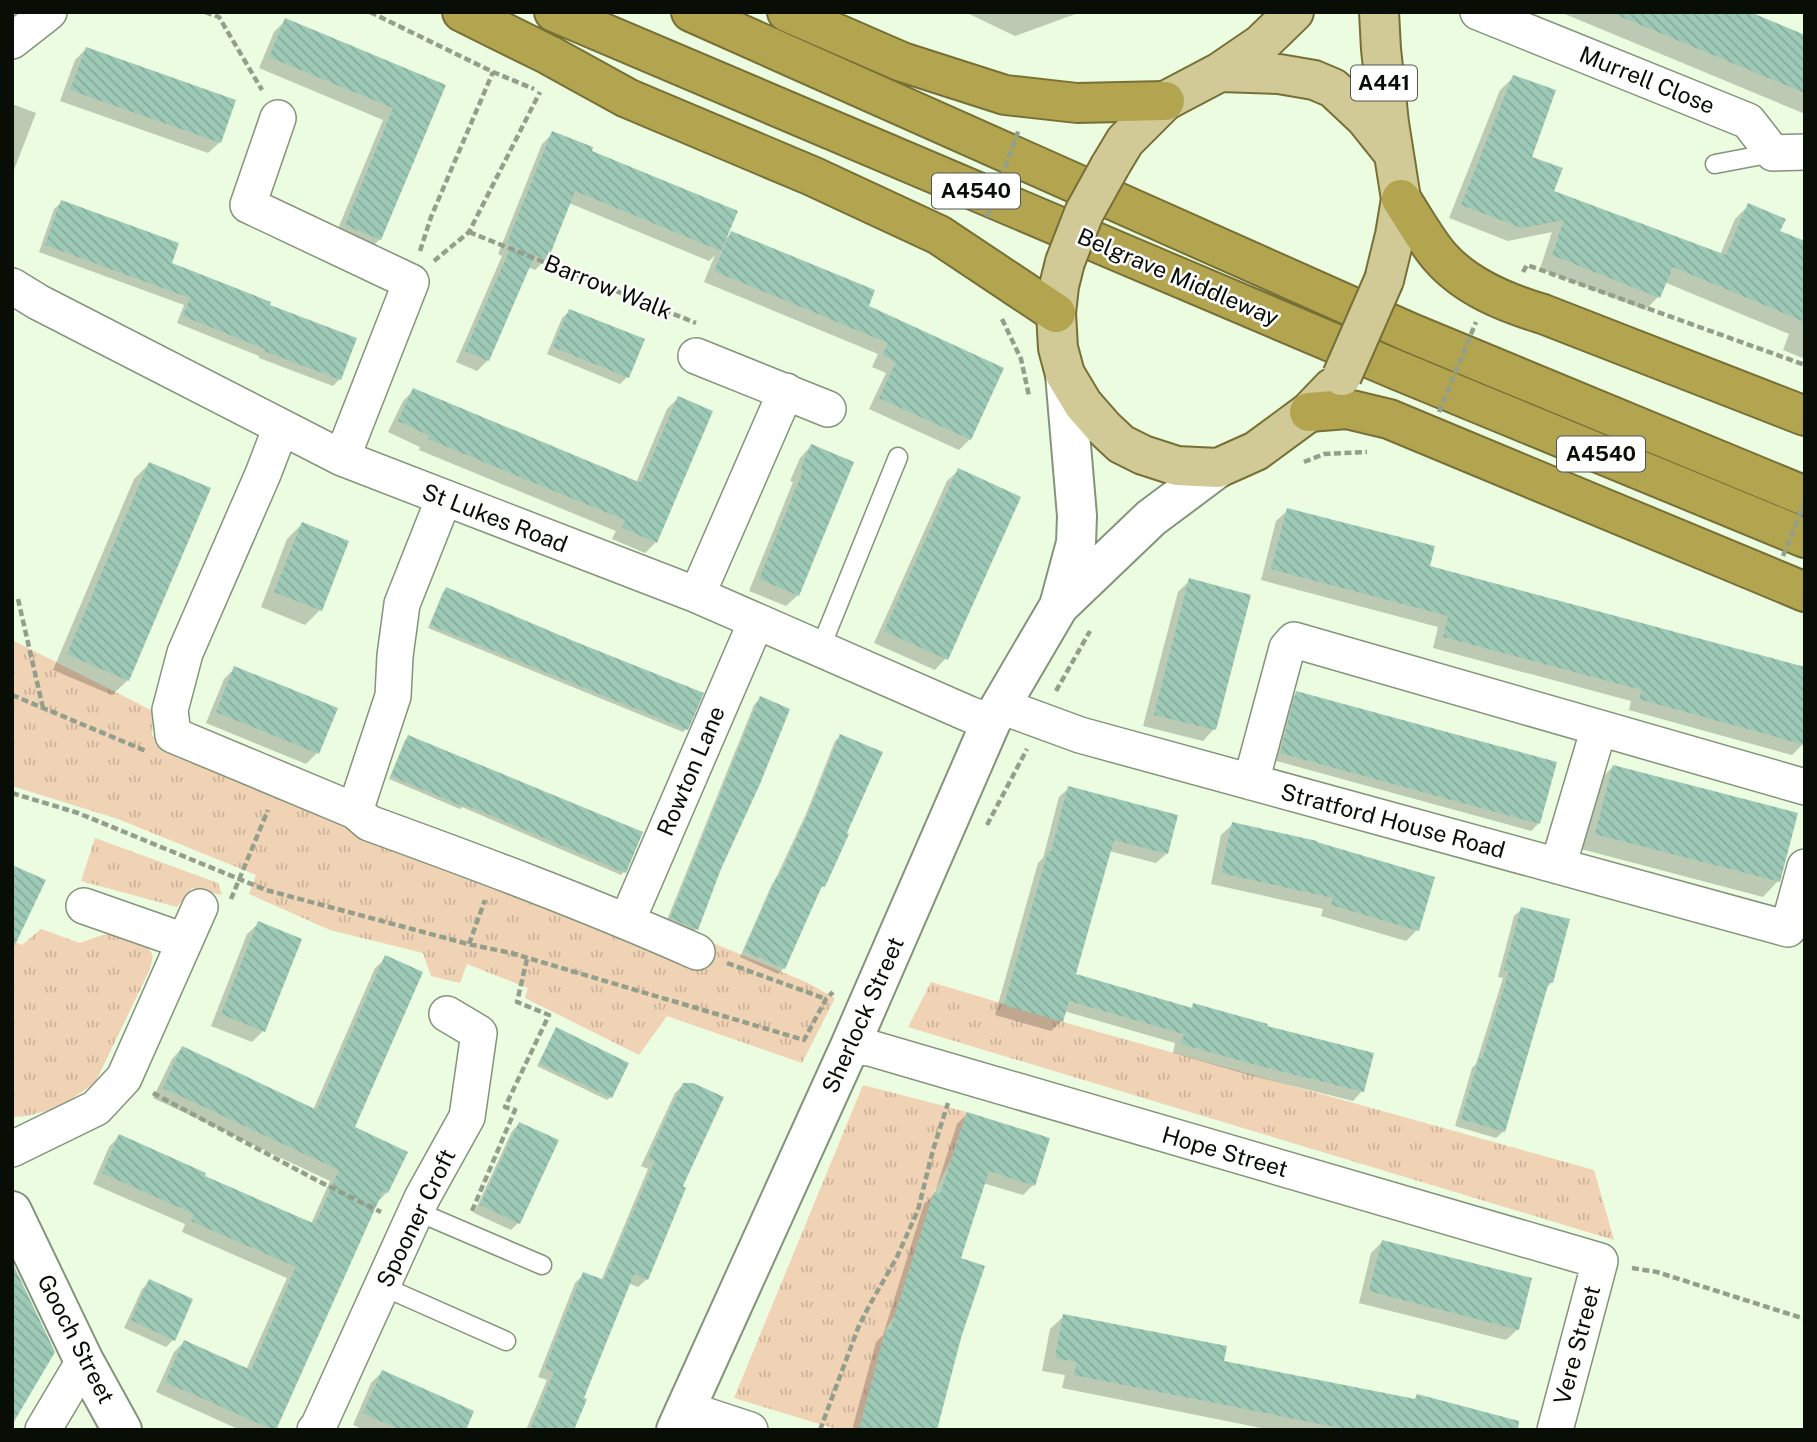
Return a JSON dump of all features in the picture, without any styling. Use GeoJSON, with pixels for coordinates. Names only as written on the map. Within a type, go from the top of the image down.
{"type":"FeatureCollection","features":[{"type":"Feature","properties":{"kind":"highway"},"geometry":{"type":"LineString","coordinates":[[462,12],[549,55],[626,98],[812,176],[929,230],[1056,313]]}},
{"type":"Feature","properties":{"kind":"highway","name":"Belgrave Middleway"},"geometry":{"type":"LineString","coordinates":[[554,12],[1397,370],[1794,547]]}},
{"type":"Feature","properties":{"kind":"highway","name":"Belgrave Middleway"},"geometry":{"type":"LineString","coordinates":[[691,12],[1411,333],[1805,496]]}},
{"type":"Feature","properties":{"kind":"highway"},"geometry":{"type":"LineString","coordinates":[[787,12],[902,62],[1005,94],[1077,103],[1165,101]]}},
{"type":"Feature","properties":{"kind":"highway"},"geometry":{"type":"LineString","coordinates":[[1401,199],[1440,257],[1471,284],[1510,304],[1543,314],[1805,416]]}},
{"type":"Feature","properties":{"kind":"highway"},"geometry":{"type":"LineString","coordinates":[[1309,412],[1347,409],[1389,419],[1805,592]]}},
{"type":"Feature","properties":{"kind":"main road"},"geometry":{"type":"LineString","coordinates":[[1220,72],[1279,74],[1314,80],[1333,88],[1365,118],[1393,153],[1401,199],[1384,280],[1342,376],[1309,412],[1256,451],[1218,468],[1177,466],[1143,455],[1121,444],[1083,404],[1065,374],[1058,348],[1056,313],[1065,262],[1084,213],[1125,141],[1165,101],[1220,72],[1261,44],[1294,12]]}},
{"type":"Feature","properties":{"kind":"main road","name":"A441"},"geometry":{"type":"LineString","coordinates":[[1379,12],[1393,153]]}},
{"type":"Feature","properties":{"kind":"street"},"geometry":{"type":"LineString","coordinates":[[12,41],[49,12]]}},
{"type":"Feature","properties":{"kind":"street","name":"Murrell Close"},"geometry":{"type":"LineString","coordinates":[[1478,12],[1748,121],[1789,153]]}},
{"type":"Feature","properties":{"kind":"street"},"geometry":{"type":"LineString","coordinates":[[278,118],[248,205],[411,282],[342,458]]}},
{"type":"Feature","properties":{"kind":"street","name":"St Lukes Road"},"geometry":{"type":"LineString","coordinates":[[12,286],[38,302],[342,458],[696,595],[969,714],[996,714]]}},
{"type":"Feature","properties":{"kind":"street"},"geometry":{"type":"LineString","coordinates":[[696,356],[828,409]]}},
{"type":"Feature","properties":{"kind":"street","name":"Sherlock Street"},"geometry":{"type":"LineString","coordinates":[[681,1419],[850,1046],[996,714],[1059,606],[1076,543],[1077,516],[1065,374]]}},
{"type":"Feature","properties":{"kind":"street"},"geometry":{"type":"LineString","coordinates":[[696,595],[786,391]]}},
{"type":"Feature","properties":{"kind":"street"},"geometry":{"type":"LineString","coordinates":[[281,427],[185,653],[170,710],[173,735],[355,811],[369,823],[496,869],[697,952]]}},
{"type":"Feature","properties":{"kind":"street","name":"Sherlock Street"},"geometry":{"type":"LineString","coordinates":[[1059,606],[1151,518],[1218,468]]}},
{"type":"Feature","properties":{"kind":"street"},"geometry":{"type":"LineString","coordinates":[[355,811],[393,696],[402,604],[444,498]]}},
{"type":"Feature","properties":{"kind":"street","name":"Rowton Lane"},"geometry":{"type":"LineString","coordinates":[[627,921],[756,621]]}},
{"type":"Feature","properties":{"kind":"street"},"geometry":{"type":"LineString","coordinates":[[1251,782],[1287,648],[1294,640],[1805,786]]}},
{"type":"Feature","properties":{"kind":"street","name":"Stratford House Road"},"geometry":{"type":"LineString","coordinates":[[996,714],[1041,721],[1080,735],[1788,929],[1805,867]]}},
{"type":"Feature","properties":{"kind":"street"},"geometry":{"type":"LineString","coordinates":[[1558,866],[1599,728]]}},
{"type":"Feature","properties":{"kind":"street"},"geometry":{"type":"LineString","coordinates":[[84,906],[184,941]]}},
{"type":"Feature","properties":{"kind":"street"},"geometry":{"type":"LineString","coordinates":[[12,1149],[96,1108],[124,1078],[200,907]]}},
{"type":"Feature","properties":{"kind":"street","name":"Spooner Croft"},"geometry":{"type":"LineString","coordinates":[[319,1429],[413,1218],[467,1117],[479,1033],[447,1014]]}},
{"type":"Feature","properties":{"kind":"street","name":"Hope Street"},"geometry":{"type":"LineString","coordinates":[[850,1046],[870,1048],[1600,1261]]}},
{"type":"Feature","properties":{"kind":"street","name":"Gooch Street"},"geometry":{"type":"LineString","coordinates":[[12,1211],[84,1361],[122,1430]]}},
{"type":"Feature","properties":{"kind":"street","name":"Vere Street"},"geometry":{"type":"LineString","coordinates":[[1555,1430],[1600,1261]]}},
{"type":"Feature","properties":{"kind":"street"},"geometry":{"type":"LineString","coordinates":[[43,1430],[84,1361]]}},
{"type":"Feature","properties":{"kind":"street"},"geometry":{"type":"LineString","coordinates":[[681,1419],[750,1430]]}},
{"type":"Feature","properties":{"kind":"lane"},"geometry":{"type":"LineString","coordinates":[[1715,164],[1789,153]]}},
{"type":"Feature","properties":{"kind":"lane"},"geometry":{"type":"LineString","coordinates":[[820,649],[898,457]]}},
{"type":"Feature","properties":{"kind":"lane"},"geometry":{"type":"LineString","coordinates":[[413,1218],[463,1231],[542,1265]]}},
{"type":"Feature","properties":{"kind":"lane"},"geometry":{"type":"LineString","coordinates":[[382,1286],[506,1340]]}},
{"type":"Feature","properties":{"kind":"path"},"geometry":{"type":"LineString","coordinates":[[205,12],[219,17],[278,118]]}},
{"type":"Feature","properties":{"kind":"path"},"geometry":{"type":"LineString","coordinates":[[370,12],[540,92],[469,232],[411,282]]}},
{"type":"Feature","properties":{"kind":"path"},"geometry":{"type":"LineString","coordinates":[[411,282],[431,216],[494,72]]}},
{"type":"Feature","properties":{"kind":"path"},"geometry":{"type":"LineString","coordinates":[[987,217],[1019,129]]}},
{"type":"Feature","properties":{"kind":"path","name":"Barrow Walk"},"geometry":{"type":"LineString","coordinates":[[469,232],[699,324],[696,356]]}},
{"type":"Feature","properties":{"kind":"path"},"geometry":{"type":"LineString","coordinates":[[1522,275],[1527,265],[1805,365]]}},
{"type":"Feature","properties":{"kind":"path"},"geometry":{"type":"LineString","coordinates":[[1439,412],[1476,322]]}},
{"type":"Feature","properties":{"kind":"path"},"geometry":{"type":"LineString","coordinates":[[1794,547],[1805,502]]}},
{"type":"Feature","properties":{"kind":"path"},"geometry":{"type":"LineString","coordinates":[[18,599],[44,709]]}},
{"type":"Feature","properties":{"kind":"path"},"geometry":{"type":"LineString","coordinates":[[985,830],[1090,631]]}},
{"type":"Feature","properties":{"kind":"path"},"geometry":{"type":"LineString","coordinates":[[200,907],[224,915],[281,780]]}},
{"type":"Feature","properties":{"kind":"path"},"geometry":{"type":"LineString","coordinates":[[12,793],[78,813],[266,890],[511,953],[804,1040],[826,999],[837,988]]}},
{"type":"Feature","properties":{"kind":"path"},"geometry":{"type":"LineString","coordinates":[[468,944],[496,869]]}},
{"type":"Feature","properties":{"kind":"path"},"geometry":{"type":"LineString","coordinates":[[697,952],[826,999]]}},
{"type":"Feature","properties":{"kind":"path"},"geometry":{"type":"LineString","coordinates":[[463,1231],[515,1110],[505,1107],[549,1015],[517,1002],[527,959]]}},
{"type":"Feature","properties":{"kind":"path"},"geometry":{"type":"LineString","coordinates":[[820,1430],[858,1328],[897,1257],[918,1210],[933,1150],[957,1074]]}},
{"type":"Feature","properties":{"kind":"path"},"geometry":{"type":"LineString","coordinates":[[124,1078],[318,1181],[413,1218]]}},
{"type":"Feature","properties":{"kind":"path"},"geometry":{"type":"LineString","coordinates":[[1600,1261],[1657,1272],[1805,1319]]}},
{"type":"Feature","properties":{"kind":"green space"},"geometry":{"type":"Polygon","coordinates":[[[12,640],[153,711],[152,735],[165,746],[706,940],[806,982],[835,998],[802,1063],[667,1016],[639,1055],[525,998],[528,988],[467,964],[460,983],[431,976],[423,953],[330,930],[249,894],[256,875],[118,819],[12,786],[12,640]]]}},
{"type":"Feature","properties":{"kind":"green space"},"geometry":{"type":"Polygon","coordinates":[[[95,838],[218,883],[222,895],[192,888],[177,907],[81,881],[95,838]]]}},
{"type":"Feature","properties":{"kind":"green space"},"geometry":{"type":"Polygon","coordinates":[[[41,929],[80,943],[102,935],[120,934],[147,945],[153,956],[150,969],[95,1083],[58,1108],[12,1117],[12,941],[22,945],[41,929]]]}},
{"type":"Feature","properties":{"kind":"green space"},"geometry":{"type":"Polygon","coordinates":[[[931,982],[1063,1022],[1594,1170],[1614,1240],[908,1027],[931,982]]]}},
{"type":"Feature","properties":{"kind":"green space"},"geometry":{"type":"Polygon","coordinates":[[[863,1085],[967,1112],[951,1160],[934,1192],[895,1315],[886,1329],[859,1430],[839,1430],[734,1398],[863,1085]]]}},
{"type":"Feature","properties":{"kind":"building"},"geometry":{"type":"Polygon","coordinates":[[[1750,12],[1805,35],[1805,93],[1612,13],[1750,12]]]}},
{"type":"Feature","properties":{"kind":"building"},"geometry":{"type":"Polygon","coordinates":[[[285,18],[446,85],[381,240],[345,225],[393,108],[269,57],[285,18]]]}},
{"type":"Feature","properties":{"kind":"building"},"geometry":{"type":"Polygon","coordinates":[[[86,47],[236,100],[221,143],[70,90],[86,47]]]}},
{"type":"Feature","properties":{"kind":"building"},"geometry":{"type":"Polygon","coordinates":[[[1513,75],[1556,90],[1532,157],[1563,168],[1554,191],[1726,255],[1748,203],[1786,219],[1780,231],[1805,241],[1805,322],[1673,267],[1660,298],[1552,255],[1564,220],[1522,228],[1461,205],[1513,75]]]}},
{"type":"Feature","properties":{"kind":"building"},"geometry":{"type":"Polygon","coordinates":[[[552,131],[593,147],[592,151],[738,211],[721,251],[575,191],[548,260],[535,255],[489,361],[465,351],[512,245],[507,243],[552,131]]]}},
{"type":"Feature","properties":{"kind":"building"},"geometry":{"type":"Polygon","coordinates":[[[61,200],[179,243],[172,263],[271,302],[270,305],[357,338],[341,380],[183,316],[190,298],[45,245],[61,200]]]}},
{"type":"Feature","properties":{"kind":"building"},"geometry":{"type":"Polygon","coordinates":[[[731,231],[875,290],[869,306],[1004,368],[971,440],[879,398],[896,362],[882,355],[888,343],[714,271],[731,231]]]}},
{"type":"Feature","properties":{"kind":"building"},"geometry":{"type":"Polygon","coordinates":[[[569,309],[645,339],[629,378],[553,347],[569,309]]]}},
{"type":"Feature","properties":{"kind":"building"},"geometry":{"type":"Polygon","coordinates":[[[413,388],[641,483],[678,396],[713,411],[657,543],[622,528],[625,520],[428,439],[430,436],[398,421],[413,388]]]}},
{"type":"Feature","properties":{"kind":"building"},"geometry":{"type":"Polygon","coordinates":[[[811,444],[854,462],[799,596],[759,579],[803,471],[800,470],[811,444]]]}},
{"type":"Feature","properties":{"kind":"building"},"geometry":{"type":"Polygon","coordinates":[[[149,462],[211,488],[129,681],[67,654],[149,462]]]}},
{"type":"Feature","properties":{"kind":"building"},"geometry":{"type":"Polygon","coordinates":[[[958,468],[1021,497],[948,660],[884,631],[958,468]]]}},
{"type":"Feature","properties":{"kind":"building"},"geometry":{"type":"Polygon","coordinates":[[[1287,508],[1435,546],[1430,566],[1805,667],[1805,745],[1639,699],[1642,690],[1443,637],[1448,616],[1271,569],[1287,508]]]}},
{"type":"Feature","properties":{"kind":"building"},"geometry":{"type":"Polygon","coordinates":[[[302,522],[349,541],[322,611],[274,592],[302,522]]]}},
{"type":"Feature","properties":{"kind":"building"},"geometry":{"type":"Polygon","coordinates":[[[1189,578],[1251,595],[1216,730],[1154,715],[1189,578]]]}},
{"type":"Feature","properties":{"kind":"building"},"geometry":{"type":"Polygon","coordinates":[[[446,587],[704,693],[688,730],[430,625],[446,587]]]}},
{"type":"Feature","properties":{"kind":"building"},"geometry":{"type":"Polygon","coordinates":[[[234,666],[338,708],[319,754],[216,712],[234,666]]]}},
{"type":"Feature","properties":{"kind":"building"},"geometry":{"type":"Polygon","coordinates":[[[1296,691],[1557,762],[1540,824],[1280,753],[1296,691]]]}},
{"type":"Feature","properties":{"kind":"building"},"geometry":{"type":"Polygon","coordinates":[[[760,696],[790,709],[760,784],[721,869],[698,930],[670,918],[760,696]]]}},
{"type":"Feature","properties":{"kind":"building"},"geometry":{"type":"Polygon","coordinates":[[[840,734],[883,752],[847,833],[849,834],[825,887],[822,886],[785,969],[744,951],[811,807],[840,734]]]}},
{"type":"Feature","properties":{"kind":"building"},"geometry":{"type":"Polygon","coordinates":[[[408,735],[643,832],[626,873],[391,776],[408,735]]]}},
{"type":"Feature","properties":{"kind":"building"},"geometry":{"type":"Polygon","coordinates":[[[1613,765],[1798,813],[1780,882],[1595,834],[1613,765]]]}},
{"type":"Feature","properties":{"kind":"building"},"geometry":{"type":"Polygon","coordinates":[[[1068,786],[1178,815],[1168,854],[1114,840],[1076,974],[1192,1008],[1193,1003],[1268,1024],[1267,1026],[1374,1053],[1364,1092],[1181,1044],[1184,1034],[1069,1001],[1063,1022],[1004,1005],[1048,851],[1051,852],[1068,786]]]}},
{"type":"Feature","properties":{"kind":"building"},"geometry":{"type":"Polygon","coordinates":[[[1232,822],[1317,841],[1435,877],[1419,931],[1331,905],[1333,898],[1221,873],[1232,822]]]}},
{"type":"Feature","properties":{"kind":"building"},"geometry":{"type":"Polygon","coordinates":[[[12,865],[46,880],[12,951],[12,865]]]}},
{"type":"Feature","properties":{"kind":"building"},"geometry":{"type":"Polygon","coordinates":[[[1521,907],[1570,919],[1553,983],[1549,982],[1505,1132],[1461,1119],[1509,971],[1504,970],[1521,907]]]}},
{"type":"Feature","properties":{"kind":"building"},"geometry":{"type":"Polygon","coordinates":[[[258,921],[302,939],[265,1032],[221,1014],[258,921]]]}},
{"type":"Feature","properties":{"kind":"building"},"geometry":{"type":"Polygon","coordinates":[[[385,955],[423,972],[355,1127],[408,1152],[388,1193],[383,1191],[274,1430],[165,1382],[184,1340],[251,1370],[296,1267],[191,1221],[194,1214],[102,1173],[119,1134],[206,1173],[205,1176],[315,1224],[339,1170],[163,1088],[182,1046],[317,1110],[385,955]]]}},
{"type":"Feature","properties":{"kind":"building"},"geometry":{"type":"Polygon","coordinates":[[[556,1027],[629,1063],[612,1098],[539,1063],[556,1027]]]}},
{"type":"Feature","properties":{"kind":"building"},"geometry":{"type":"Polygon","coordinates":[[[683,1083],[693,1083],[724,1097],[683,1186],[686,1188],[648,1280],[634,1274],[584,1398],[587,1399],[574,1430],[530,1430],[554,1372],[545,1368],[583,1272],[604,1280],[655,1161],[648,1158],[683,1083]]]}},
{"type":"Feature","properties":{"kind":"building"},"geometry":{"type":"Polygon","coordinates":[[[967,1112],[1050,1138],[1035,1186],[989,1171],[961,1258],[985,1266],[961,1338],[937,1430],[859,1430],[886,1329],[890,1330],[934,1192],[940,1194],[967,1112]]]}},
{"type":"Feature","properties":{"kind":"building"},"geometry":{"type":"Polygon","coordinates":[[[519,1122],[559,1140],[520,1224],[480,1205],[519,1122]]]}},
{"type":"Feature","properties":{"kind":"building"},"geometry":{"type":"Polygon","coordinates":[[[1382,1240],[1532,1278],[1519,1330],[1369,1291],[1382,1240]]]}},
{"type":"Feature","properties":{"kind":"building"},"geometry":{"type":"Polygon","coordinates":[[[12,1262],[55,1352],[12,1425],[12,1262]]]}},
{"type":"Feature","properties":{"kind":"building"},"geometry":{"type":"Polygon","coordinates":[[[149,1279],[193,1299],[175,1341],[131,1320],[149,1279]]]}},
{"type":"Feature","properties":{"kind":"building"},"geometry":{"type":"Polygon","coordinates":[[[1063,1314],[1227,1346],[1224,1361],[1415,1399],[1417,1394],[1519,1421],[1518,1430],[1351,1430],[1074,1375],[1077,1362],[1055,1358],[1063,1314]]]}},
{"type":"Feature","properties":{"kind":"building"},"geometry":{"type":"Polygon","coordinates":[[[382,1370],[474,1411],[466,1430],[401,1430],[363,1413],[382,1370]]]}}]}
